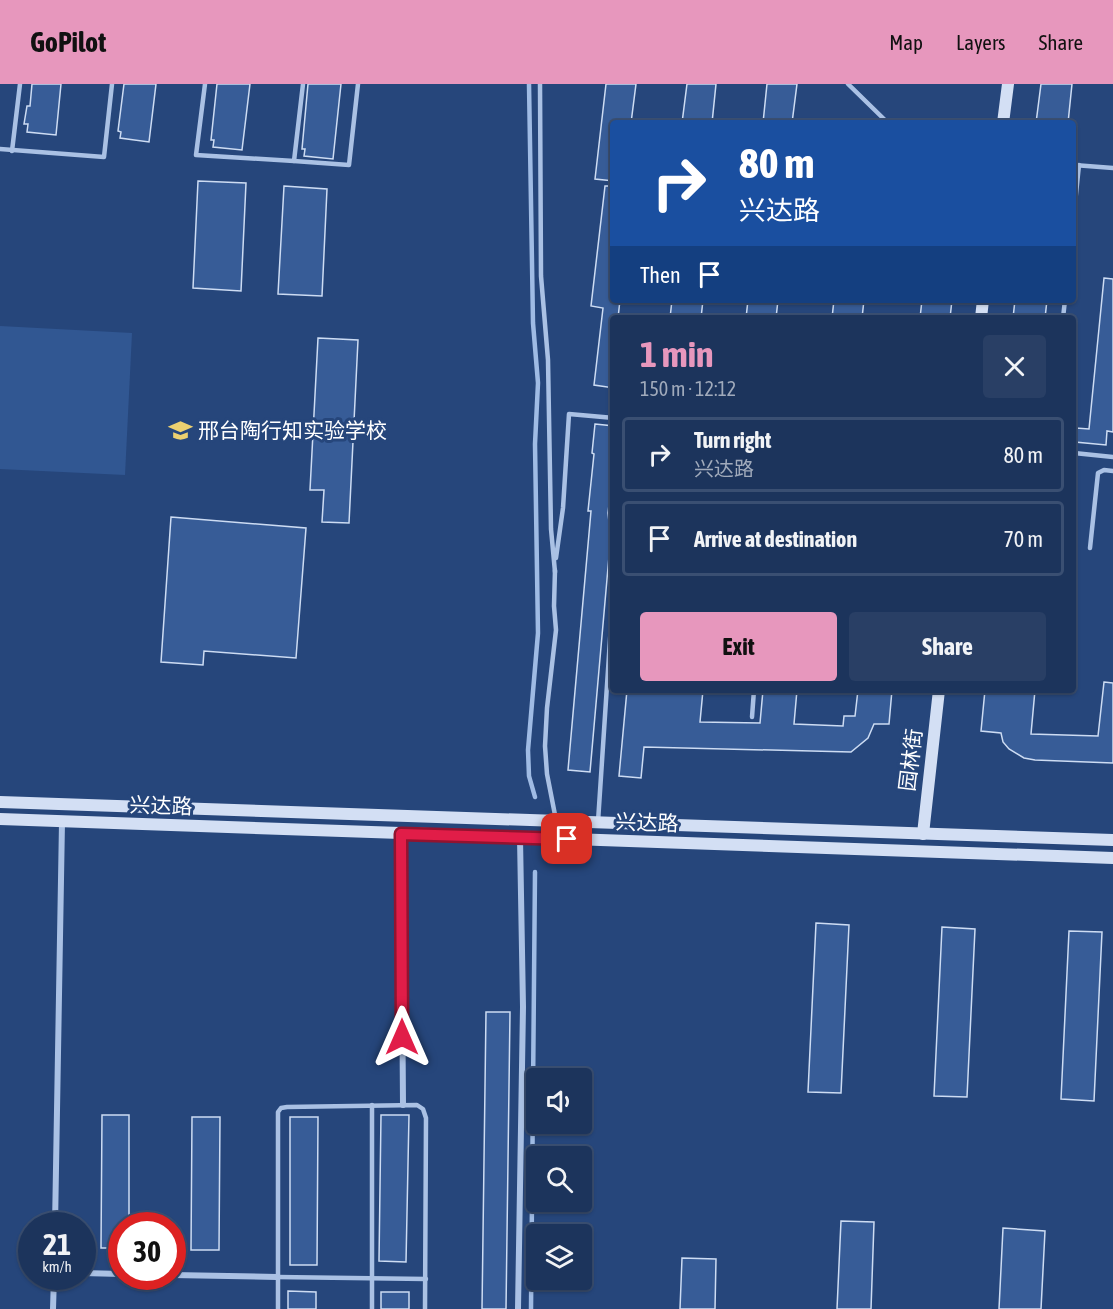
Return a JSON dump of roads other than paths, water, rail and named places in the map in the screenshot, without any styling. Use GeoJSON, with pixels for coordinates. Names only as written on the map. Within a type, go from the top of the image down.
{"type":"FeatureCollection","features":[{"type":"Feature","properties":{"kind":"main road"},"geometry":{"type":"LineString","coordinates":[[1003,120],[1008,84]]}},
{"type":"Feature","properties":{"kind":"main road","name":"园林街"},"geometry":{"type":"LineString","coordinates":[[922,834],[939,693]]}},
{"type":"Feature","properties":{"kind":"main road","name":"兴达路"},"geometry":{"type":"LineString","coordinates":[[0,802],[1113,840]]}},
{"type":"Feature","properties":{"kind":"main road","name":"兴达路"},"geometry":{"type":"LineString","coordinates":[[0,819],[1113,858]]}},
{"type":"Feature","properties":{"kind":"street"},"geometry":{"type":"LineString","coordinates":[[55,1212],[62,822]]}},
{"type":"Feature","properties":{"kind":"street"},"geometry":{"type":"LineString","coordinates":[[401,834],[403,1105]]}},
{"type":"Feature","properties":{"kind":"street"},"geometry":{"type":"LineString","coordinates":[[518,1309],[523,1007],[520,838]]}},
{"type":"Feature","properties":{"kind":"street"},"geometry":{"type":"LineString","coordinates":[[186,1275],[277,1277]]}},
{"type":"Feature","properties":{"kind":"street"},"geometry":{"type":"LineString","coordinates":[[54,1290],[54,1309]]}},
{"type":"Feature","properties":{"kind":"lane"},"geometry":{"type":"LineString","coordinates":[[12,151],[20,84]]}},
{"type":"Feature","properties":{"kind":"lane"},"geometry":{"type":"LineString","coordinates":[[0,149],[104,157],[112,84]]}},
{"type":"Feature","properties":{"kind":"lane"},"geometry":{"type":"LineString","coordinates":[[205,84],[196,155],[349,165],[358,84]]}},
{"type":"Feature","properties":{"kind":"lane"},"geometry":{"type":"LineString","coordinates":[[294,161],[303,84]]}},
{"type":"Feature","properties":{"kind":"lane"},"geometry":{"type":"LineString","coordinates":[[540,84],[541,276],[548,360],[551,529],[555,572]]}},
{"type":"Feature","properties":{"kind":"lane"},"geometry":{"type":"LineString","coordinates":[[848,84],[885,120]]}},
{"type":"Feature","properties":{"kind":"lane"},"geometry":{"type":"LineString","coordinates":[[1076,181],[1077,165],[1113,168]]}},
{"type":"Feature","properties":{"kind":"lane"},"geometry":{"type":"LineString","coordinates":[[556,821],[547,774],[545,746],[556,630],[555,572],[563,508],[569,414],[610,418]]}},
{"type":"Feature","properties":{"kind":"lane"},"geometry":{"type":"LineString","coordinates":[[1076,453],[1113,457]]}},
{"type":"Feature","properties":{"kind":"lane"},"geometry":{"type":"LineString","coordinates":[[1090,548],[1098,473],[1104,470],[1113,471]]}},
{"type":"Feature","properties":{"kind":"lane"},"geometry":{"type":"LineString","coordinates":[[598,823],[610,640]]}},
{"type":"Feature","properties":{"kind":"lane"},"geometry":{"type":"LineString","coordinates":[[752,717],[754,693]]}},
{"type":"Feature","properties":{"kind":"lane"},"geometry":{"type":"LineString","coordinates":[[372,1105],[372,1309]]}},
{"type":"Feature","properties":{"kind":"lane"},"geometry":{"type":"LineString","coordinates":[[278,1309],[278,1112],[281,1108],[287,1107],[417,1105],[423,1109],[426,1118],[425,1309]]}},
{"type":"Feature","properties":{"kind":"lane"},"geometry":{"type":"LineString","coordinates":[[277,1277],[426,1279]]}},
{"type":"Feature","properties":{"kind":"waterway"},"geometry":{"type":"LineString","coordinates":[[529,84],[533,323],[538,383],[535,444],[538,633],[528,750],[529,776],[535,797]]}},
{"type":"Feature","properties":{"kind":"waterway"},"geometry":{"type":"LineString","coordinates":[[531,1309],[535,872]]}},
{"type":"Feature","properties":{"kind":"place","name":"邢台陶行知实验学校"},"geometry":{"type":"Point","coordinates":[180,431]}}]}
